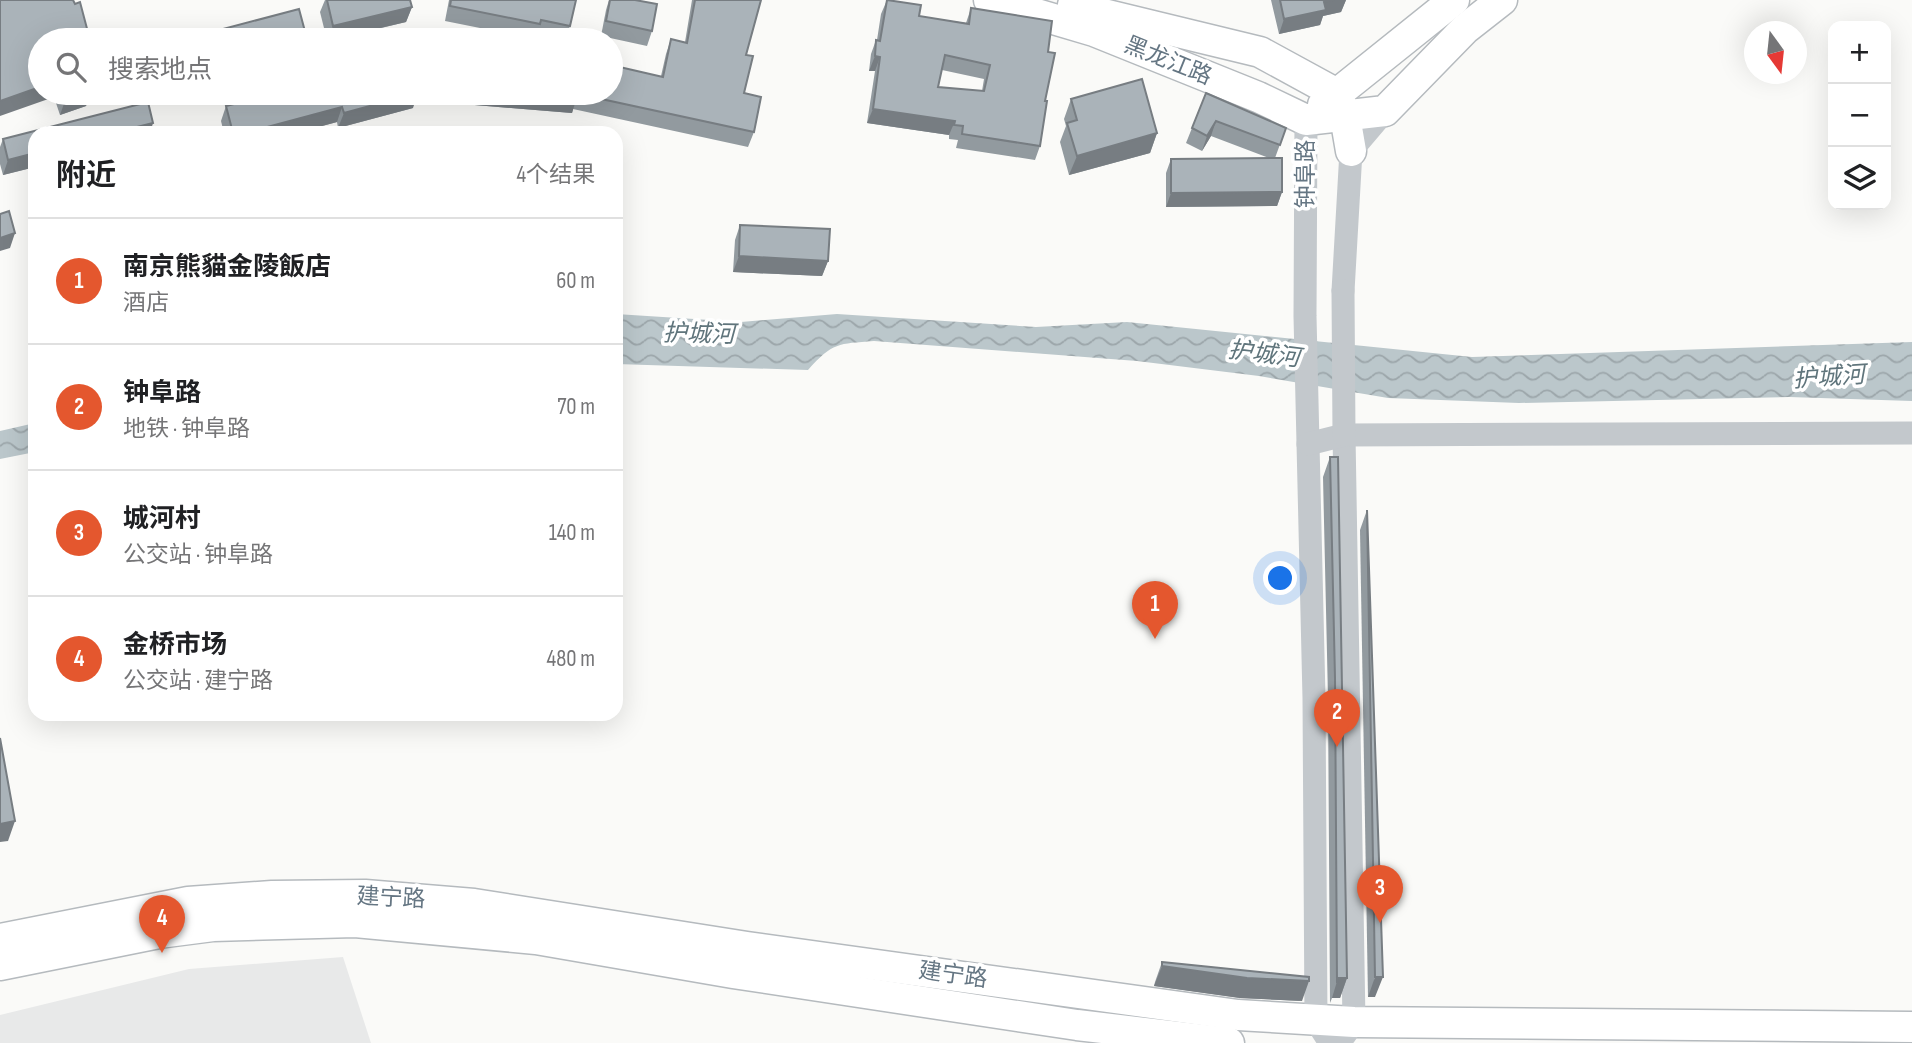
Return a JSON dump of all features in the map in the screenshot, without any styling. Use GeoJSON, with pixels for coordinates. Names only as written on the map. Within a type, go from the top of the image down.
{"type":"FeatureCollection","features":[{"type":"Feature","properties":{"kind":"main road","name":"黑龙江路"},"geometry":{"type":"LineString","coordinates":[[989,0],[1094,32],[1258,97],[1306,120]]}},
{"type":"Feature","properties":{"kind":"main road","name":"黑龙江路"},"geometry":{"type":"LineString","coordinates":[[1059,0],[1095,12],[1260,52],[1341,105]]}},
{"type":"Feature","properties":{"kind":"main road","name":"钟阜路"},"geometry":{"type":"LineString","coordinates":[[1306,120],[1341,105],[1454,0]]}},
{"type":"Feature","properties":{"kind":"main road","name":"钟阜路"},"geometry":{"type":"LineString","coordinates":[[1385,111],[1465,29],[1502,0]]}},
{"type":"Feature","properties":{"kind":"main road"},"geometry":{"type":"LineString","coordinates":[[1351,151],[1341,105],[1385,111]]}},
{"type":"Feature","properties":{"kind":"main road","name":"建宁路"},"geometry":{"type":"LineString","coordinates":[[0,939],[188,902],[272,896],[365,895],[474,904],[747,947],[1238,1016],[1323,1032],[1912,1027]]}},
{"type":"Feature","properties":{"kind":"main road","name":"建宁路"},"geometry":{"type":"LineString","coordinates":[[0,965],[159,933],[212,926],[355,922],[536,939],[733,974],[1077,1025],[1229,1043]]}},
{"type":"Feature","properties":{"kind":"street","name":"钟阜路"},"geometry":{"type":"LineString","coordinates":[[1346,1033],[1343,291],[1351,151],[1385,111]]}},
{"type":"Feature","properties":{"kind":"street","name":"钟阜路"},"geometry":{"type":"LineString","coordinates":[[1306,120],[1305,316],[1323,1032]]}},
{"type":"Feature","properties":{"kind":"street"},"geometry":{"type":"LineString","coordinates":[[1308,444],[1344,435],[1912,433]]}},
{"type":"Feature","properties":{"kind":"shaded area"},"geometry":{"type":"Polygon","coordinates":[[[343,957],[371,1043],[0,1043],[0,1015],[189,969],[343,957]]]}},
{"type":"Feature","properties":{"kind":"water","name":"护城河"},"geometry":{"type":"Polygon","coordinates":[[[623,314],[741,322],[837,314],[1036,327],[1127,322],[1472,357],[1912,342],[1912,401],[1789,397],[1519,403],[1388,398],[1259,376],[1137,361],[874,341],[830,349],[808,370],[623,364],[623,314]]]}},
{"type":"Feature","properties":{"kind":"water"},"geometry":{"type":"Polygon","coordinates":[[[28,425],[28,453],[0,459],[0,431],[28,425]]]}},
{"type":"Feature","properties":{"kind":"building"},"geometry":{"type":"Polygon","coordinates":[[[0,0],[73,0],[75,4],[80,2],[87,28],[28,28],[28,91],[0,101],[0,0]]]}},
{"type":"Feature","properties":{"kind":"building"},"geometry":{"type":"Polygon","coordinates":[[[327,0],[410,0],[412,7],[333,26],[327,0]]]}},
{"type":"Feature","properties":{"kind":"building"},"geometry":{"type":"Polygon","coordinates":[[[451,0],[576,0],[570,26],[541,20],[540,24],[450,6],[451,0]]]}},
{"type":"Feature","properties":{"kind":"building"},"geometry":{"type":"Polygon","coordinates":[[[610,0],[635,0],[657,4],[652,31],[606,21],[610,0]]]}},
{"type":"Feature","properties":{"kind":"building"},"geometry":{"type":"Polygon","coordinates":[[[695,0],[761,0],[746,55],[753,56],[744,93],[761,97],[754,132],[623,104],[623,68],[663,77],[671,39],[687,43],[695,0]]]}},
{"type":"Feature","properties":{"kind":"building"},"geometry":{"type":"Polygon","coordinates":[[[887,0],[921,5],[919,16],[969,24],[971,8],[1052,21],[1048,52],[1055,53],[1045,101],[1040,146],[962,134],[963,126],[954,125],[955,121],[873,109],[880,57],[875,56],[876,40],[880,41],[887,0]],[[945,55],[938,87],[984,91],[990,65],[945,55]]]}},
{"type":"Feature","properties":{"kind":"building"},"geometry":{"type":"Polygon","coordinates":[[[1280,0],[1334,0],[1324,2],[1326,10],[1284,19],[1280,0]]]}},
{"type":"Feature","properties":{"kind":"building"},"geometry":{"type":"Polygon","coordinates":[[[299,9],[304,28],[227,28],[299,9]]]}},
{"type":"Feature","properties":{"kind":"building"},"geometry":{"type":"Polygon","coordinates":[[[1142,79],[1157,133],[1077,156],[1067,123],[1077,120],[1071,99],[1142,79]]]}},
{"type":"Feature","properties":{"kind":"building"},"geometry":{"type":"Polygon","coordinates":[[[1206,93],[1286,128],[1280,145],[1216,121],[1207,136],[1192,128],[1206,93]]]}},
{"type":"Feature","properties":{"kind":"building"},"geometry":{"type":"Polygon","coordinates":[[[136,105],[149,105],[153,123],[141,126],[54,126],[136,105]]]}},
{"type":"Feature","properties":{"kind":"building"},"geometry":{"type":"Polygon","coordinates":[[[374,105],[344,113],[342,107],[271,126],[231,126],[226,106],[374,105]]]}},
{"type":"Feature","properties":{"kind":"building"},"geometry":{"type":"Polygon","coordinates":[[[28,133],[28,155],[8,160],[3,139],[28,133]]]}},
{"type":"Feature","properties":{"kind":"building"},"geometry":{"type":"Polygon","coordinates":[[[1282,158],[1282,192],[1171,193],[1171,159],[1282,158]]]}},
{"type":"Feature","properties":{"kind":"building"},"geometry":{"type":"Polygon","coordinates":[[[9,211],[15,233],[0,238],[0,214],[9,211]]]}},
{"type":"Feature","properties":{"kind":"building"},"geometry":{"type":"Polygon","coordinates":[[[740,225],[830,229],[828,261],[739,256],[740,225]]]}},
{"type":"Feature","properties":{"kind":"building"},"geometry":{"type":"Polygon","coordinates":[[[1330,457],[1338,457],[1347,978],[1338,978],[1337,983],[1335,678],[1330,457]]]}},
{"type":"Feature","properties":{"kind":"building"},"geometry":{"type":"Polygon","coordinates":[[[1367,510],[1383,977],[1375,977],[1367,510]]]}},
{"type":"Feature","properties":{"kind":"building"},"geometry":{"type":"Polygon","coordinates":[[[0,738],[15,821],[0,824],[0,738]]]}},
{"type":"Feature","properties":{"kind":"building"},"geometry":{"type":"Polygon","coordinates":[[[1162,962],[1309,977],[1309,981],[1247,978],[1162,966],[1162,962]]]}},
{"type":"Feature","properties":{"kind":"place","name":"南京熊貓金陵飯店"},"geometry":{"type":"Point","coordinates":[1155,639]}},
{"type":"Feature","properties":{"kind":"place","name":"钟阜路"},"geometry":{"type":"Point","coordinates":[1337,747]}},
{"type":"Feature","properties":{"kind":"place","name":"城河村"},"geometry":{"type":"Point","coordinates":[1380,923]}},
{"type":"Feature","properties":{"kind":"place","name":"金桥市场"},"geometry":{"type":"Point","coordinates":[162,953]}}]}
